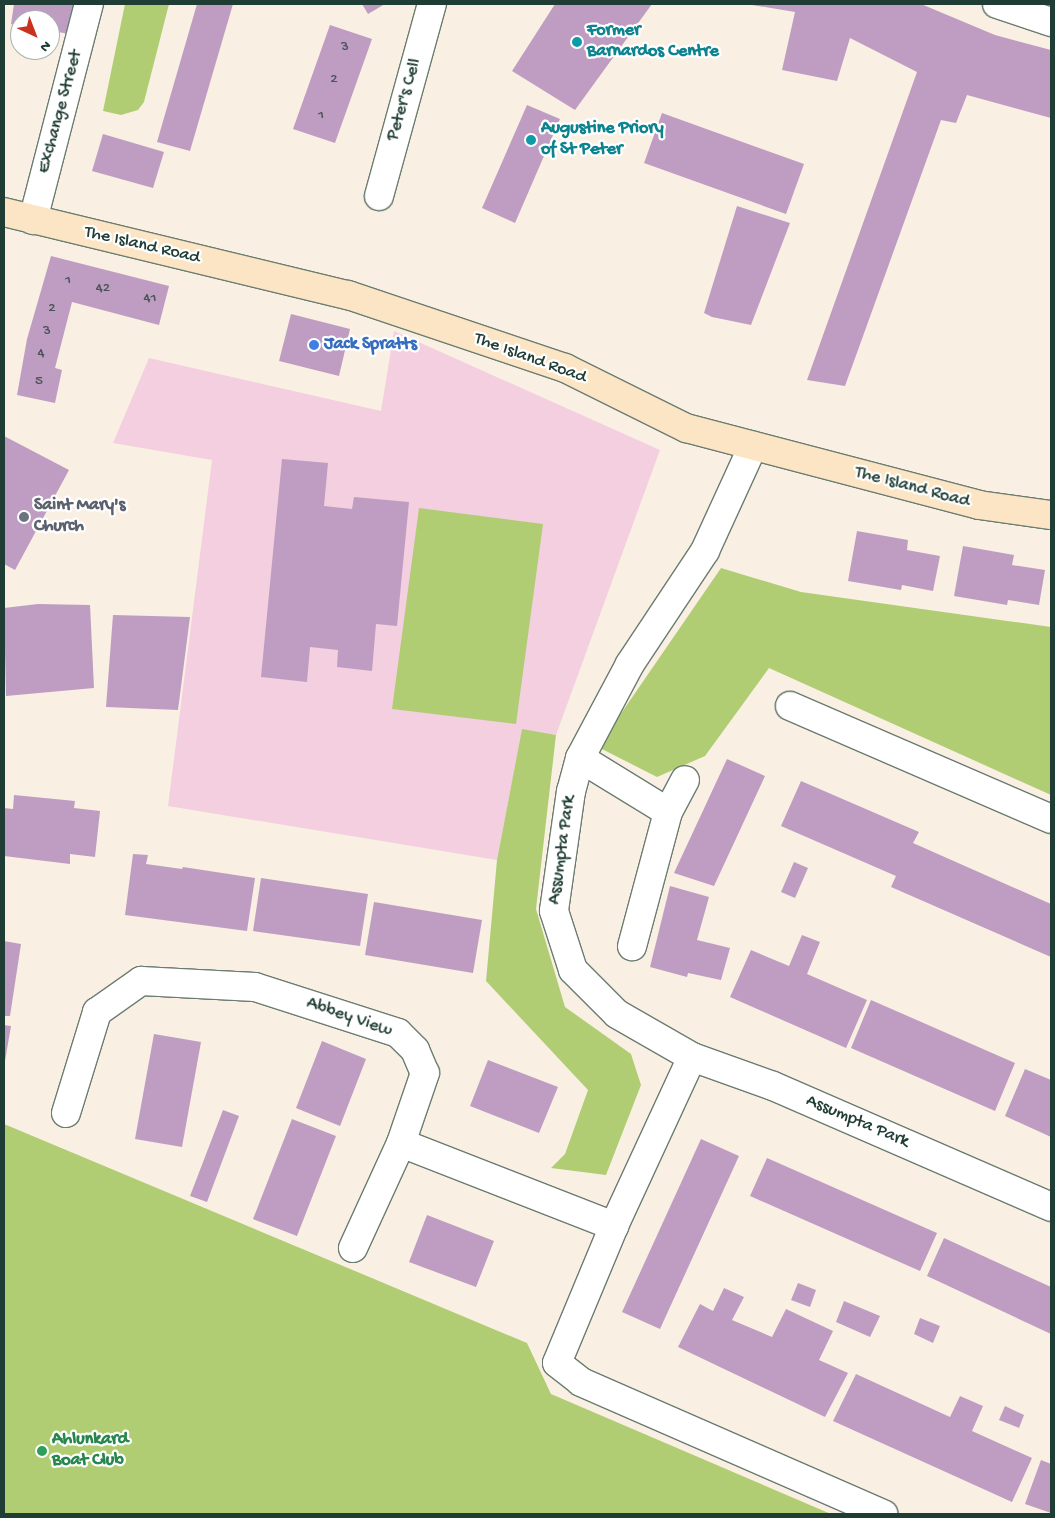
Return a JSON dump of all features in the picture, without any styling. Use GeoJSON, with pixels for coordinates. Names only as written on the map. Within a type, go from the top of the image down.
{"type":"FeatureCollection","features":[{"type":"Feature","properties":{"kind":"main road","name":"The Island Road"},"geometry":{"type":"LineString","coordinates":[[4,212],[348,295],[564,368],[686,428],[979,505],[1051,515]]}},
{"type":"Feature","properties":{"kind":"street","name":"Exchange Street"},"geometry":{"type":"LineString","coordinates":[[33,220],[89,4]]}},
{"type":"Feature","properties":{"kind":"street","name":"Peter's Cell"},"geometry":{"type":"LineString","coordinates":[[379,196],[432,4]]}},
{"type":"Feature","properties":{"kind":"street"},"geometry":{"type":"LineString","coordinates":[[997,4],[1051,22]]}},
{"type":"Feature","properties":{"kind":"street","name":"Assumpta Park"},"geometry":{"type":"LineString","coordinates":[[753,446],[705,550],[630,664],[580,758],[571,791],[554,911],[573,970],[617,1014],[692,1057],[773,1086],[1051,1207]]}},
{"type":"Feature","properties":{"kind":"street"},"geometry":{"type":"LineString","coordinates":[[790,706],[1051,819]]}},
{"type":"Feature","properties":{"kind":"street"},"geometry":{"type":"LineString","coordinates":[[580,758],[668,812]]}},
{"type":"Feature","properties":{"kind":"street"},"geometry":{"type":"LineString","coordinates":[[632,946],[668,812],[686,780]]}},
{"type":"Feature","properties":{"kind":"street","name":"Abbey View"},"geometry":{"type":"LineString","coordinates":[[66,1114],[97,1012],[141,981],[255,987],[398,1033],[415,1050],[425,1072],[401,1143],[353,1248]]}},
{"type":"Feature","properties":{"kind":"street"},"geometry":{"type":"LineString","coordinates":[[692,1057],[614,1226],[557,1363],[581,1382],[884,1514]]}},
{"type":"Feature","properties":{"kind":"street"},"geometry":{"type":"LineString","coordinates":[[401,1143],[614,1226]]}},
{"type":"Feature","properties":{"kind":"shaded area"},"geometry":{"type":"Polygon","coordinates":[[[394,331],[660,450],[556,735],[522,730],[497,860],[168,806],[212,460],[113,443],[149,358],[381,411],[394,331]]]}},
{"type":"Feature","properties":{"kind":"green space"},"geometry":{"type":"Polygon","coordinates":[[[125,4],[169,4],[144,102],[138,110],[121,115],[103,111],[125,4]]]}},
{"type":"Feature","properties":{"kind":"green space"},"geometry":{"type":"Polygon","coordinates":[[[419,508],[543,524],[516,724],[392,709],[419,508]]]}},
{"type":"Feature","properties":{"kind":"green space"},"geometry":{"type":"Polygon","coordinates":[[[721,568],[801,592],[1051,627],[1051,795],[769,668],[705,756],[657,777],[598,747],[721,568]]]}},
{"type":"Feature","properties":{"kind":"green space"},"geometry":{"type":"Polygon","coordinates":[[[522,729],[556,735],[536,909],[565,1007],[631,1054],[641,1085],[606,1175],[551,1168],[565,1154],[588,1090],[486,981],[497,860],[522,729]]]}},
{"type":"Feature","properties":{"kind":"green space"},"geometry":{"type":"Polygon","coordinates":[[[4,1124],[527,1343],[551,1394],[831,1514],[4,1514],[4,1124]]]}},
{"type":"Feature","properties":{"kind":"building"},"geometry":{"type":"Polygon","coordinates":[[[14,4],[76,4],[71,34],[60,32],[60,10],[13,10],[14,4]]]}},
{"type":"Feature","properties":{"kind":"building"},"geometry":{"type":"Polygon","coordinates":[[[197,4],[233,4],[190,151],[157,142],[197,4]]]}},
{"type":"Feature","properties":{"kind":"building"},"geometry":{"type":"Polygon","coordinates":[[[362,4],[385,4],[368,14],[362,4]]]}},
{"type":"Feature","properties":{"kind":"building","name":"Former Barnardos Centre"},"geometry":{"type":"Polygon","coordinates":[[[555,4],[652,4],[575,110],[512,71],[555,4]]]}},
{"type":"Feature","properties":{"kind":"building"},"geometry":{"type":"Polygon","coordinates":[[[746,4],[921,4],[995,35],[1051,50],[1051,118],[967,95],[956,123],[941,120],[845,386],[807,380],[917,72],[850,38],[837,81],[782,70],[795,12],[746,4]]]}},
{"type":"Feature","properties":{"kind":"building"},"geometry":{"type":"Polygon","coordinates":[[[330,25],[372,39],[335,143],[293,129],[330,25]]]}},
{"type":"Feature","properties":{"kind":"building"},"geometry":{"type":"Polygon","coordinates":[[[527,105],[560,119],[515,223],[482,208],[527,105]]]}},
{"type":"Feature","properties":{"kind":"building"},"geometry":{"type":"Polygon","coordinates":[[[662,113],[804,164],[786,214],[644,163],[662,113]]]}},
{"type":"Feature","properties":{"kind":"building"},"geometry":{"type":"Polygon","coordinates":[[[103,134],[164,152],[153,188],[92,171],[103,134]]]}},
{"type":"Feature","properties":{"kind":"building"},"geometry":{"type":"Polygon","coordinates":[[[737,206],[790,223],[751,325],[712,317],[704,313],[737,206]]]}},
{"type":"Feature","properties":{"kind":"building"},"geometry":{"type":"Polygon","coordinates":[[[51,256],[169,286],[159,325],[72,302],[55,368],[62,370],[55,403],[17,395],[27,339],[51,256]]]}},
{"type":"Feature","properties":{"kind":"building","name":"Jack Spratts"},"geometry":{"type":"Polygon","coordinates":[[[291,314],[350,329],[339,376],[279,361],[291,314]]]}},
{"type":"Feature","properties":{"kind":"building","name":"Saint Mary's Church"},"geometry":{"type":"Polygon","coordinates":[[[4,436],[69,470],[15,570],[4,564],[4,436]]]}},
{"type":"Feature","properties":{"kind":"building"},"geometry":{"type":"Polygon","coordinates":[[[282,459],[328,463],[324,506],[352,509],[354,497],[409,502],[397,626],[376,624],[372,671],[337,667],[338,650],[310,647],[307,682],[261,677],[282,459]]]}},
{"type":"Feature","properties":{"kind":"building"},"geometry":{"type":"Polygon","coordinates":[[[857,531],[908,540],[907,550],[940,556],[933,591],[902,585],[901,590],[848,581],[857,531]]]}},
{"type":"Feature","properties":{"kind":"building"},"geometry":{"type":"Polygon","coordinates":[[[963,546],[1014,555],[1012,565],[1045,570],[1039,605],[1008,600],[1007,605],[954,596],[963,546]]]}},
{"type":"Feature","properties":{"kind":"building"},"geometry":{"type":"Polygon","coordinates":[[[38,604],[90,605],[94,688],[6,696],[4,608],[38,604]]]}},
{"type":"Feature","properties":{"kind":"building"},"geometry":{"type":"Polygon","coordinates":[[[113,615],[190,617],[178,710],[106,707],[113,615]]]}},
{"type":"Feature","properties":{"kind":"building"},"geometry":{"type":"Polygon","coordinates":[[[727,759],[765,776],[714,886],[674,873],[727,759]]]}},
{"type":"Feature","properties":{"kind":"building"},"geometry":{"type":"Polygon","coordinates":[[[801,781],[919,832],[913,843],[1051,904],[1051,957],[891,887],[896,876],[781,826],[801,781]]]}},
{"type":"Feature","properties":{"kind":"building"},"geometry":{"type":"Polygon","coordinates":[[[14,795],[75,801],[74,808],[100,811],[95,857],[70,854],[70,864],[4,856],[4,808],[13,809],[14,795]]]}},
{"type":"Feature","properties":{"kind":"building"},"geometry":{"type":"Polygon","coordinates":[[[133,854],[148,855],[146,864],[182,869],[183,867],[255,878],[247,931],[125,915],[133,854]]]}},
{"type":"Feature","properties":{"kind":"building"},"geometry":{"type":"Polygon","coordinates":[[[794,862],[808,868],[795,898],[781,892],[794,862]]]}},
{"type":"Feature","properties":{"kind":"building"},"geometry":{"type":"Polygon","coordinates":[[[261,878],[368,894],[360,946],[253,931],[261,878]]]}},
{"type":"Feature","properties":{"kind":"building"},"geometry":{"type":"Polygon","coordinates":[[[670,886],[709,897],[697,940],[730,948],[721,980],[688,973],[687,977],[650,967],[670,886]]]}},
{"type":"Feature","properties":{"kind":"building"},"geometry":{"type":"Polygon","coordinates":[[[374,902],[482,920],[473,973],[365,955],[374,902]]]}},
{"type":"Feature","properties":{"kind":"building"},"geometry":{"type":"Polygon","coordinates":[[[802,935],[820,942],[807,974],[867,1000],[846,1048],[730,997],[751,950],[789,966],[802,935]]]}},
{"type":"Feature","properties":{"kind":"building"},"geometry":{"type":"Polygon","coordinates":[[[4,941],[21,944],[10,1016],[4,1016],[4,941]]]}},
{"type":"Feature","properties":{"kind":"building"},"geometry":{"type":"Polygon","coordinates":[[[871,1000],[1015,1063],[995,1111],[851,1048],[871,1000]]]}},
{"type":"Feature","properties":{"kind":"building"},"geometry":{"type":"Polygon","coordinates":[[[4,1025],[11,1026],[5,1061],[4,1061],[4,1025]]]}},
{"type":"Feature","properties":{"kind":"building"},"geometry":{"type":"Polygon","coordinates":[[[154,1034],[201,1042],[182,1147],[135,1139],[154,1034]]]}},
{"type":"Feature","properties":{"kind":"building"},"geometry":{"type":"Polygon","coordinates":[[[322,1041],[366,1059],[340,1126],[296,1108],[322,1041]]]}},
{"type":"Feature","properties":{"kind":"building"},"geometry":{"type":"Polygon","coordinates":[[[488,1060],[558,1087],[539,1133],[470,1106],[488,1060]]]}},
{"type":"Feature","properties":{"kind":"building"},"geometry":{"type":"Polygon","coordinates":[[[1025,1069],[1051,1080],[1051,1137],[1005,1116],[1025,1069]]]}},
{"type":"Feature","properties":{"kind":"building"},"geometry":{"type":"Polygon","coordinates":[[[223,1110],[239,1116],[207,1202],[190,1196],[223,1110]]]}},
{"type":"Feature","properties":{"kind":"building"},"geometry":{"type":"Polygon","coordinates":[[[292,1119],[336,1136],[297,1236],[253,1219],[292,1119]]]}},
{"type":"Feature","properties":{"kind":"building"},"geometry":{"type":"Polygon","coordinates":[[[701,1139],[739,1156],[660,1329],[622,1312],[701,1139]]]}},
{"type":"Feature","properties":{"kind":"building"},"geometry":{"type":"Polygon","coordinates":[[[767,1158],[937,1233],[920,1271],[750,1196],[767,1158]]]}},
{"type":"Feature","properties":{"kind":"building"},"geometry":{"type":"Polygon","coordinates":[[[427,1215],[494,1241],[476,1287],[409,1262],[427,1215]]]}},
{"type":"Feature","properties":{"kind":"building"},"geometry":{"type":"Polygon","coordinates":[[[944,1238],[1051,1287],[1051,1334],[927,1276],[944,1238]]]}},
{"type":"Feature","properties":{"kind":"building"},"geometry":{"type":"Polygon","coordinates":[[[798,1283],[816,1290],[810,1307],[791,1300],[798,1283]]]}},
{"type":"Feature","properties":{"kind":"building"},"geometry":{"type":"Polygon","coordinates":[[[724,1288],[744,1297],[732,1320],[772,1337],[786,1309],[833,1331],[819,1360],[848,1373],[825,1417],[678,1347],[700,1304],[713,1311],[724,1288]]]}},
{"type":"Feature","properties":{"kind":"building"},"geometry":{"type":"Polygon","coordinates":[[[844,1301],[880,1316],[870,1337],[836,1322],[844,1301]]]}},
{"type":"Feature","properties":{"kind":"building"},"geometry":{"type":"Polygon","coordinates":[[[920,1318],[940,1326],[933,1343],[914,1334],[920,1318]]]}},
{"type":"Feature","properties":{"kind":"building"},"geometry":{"type":"Polygon","coordinates":[[[856,1374],[950,1417],[960,1396],[983,1406],[972,1431],[1032,1458],[1012,1502],[833,1421],[856,1374]]]}},
{"type":"Feature","properties":{"kind":"building"},"geometry":{"type":"Polygon","coordinates":[[[1005,1406],[1024,1415],[1019,1428],[999,1420],[1005,1406]]]}},
{"type":"Feature","properties":{"kind":"building"},"geometry":{"type":"Polygon","coordinates":[[[1041,1460],[1051,1464],[1051,1513],[1025,1504],[1041,1460]]]}},
{"type":"Feature","properties":{"kind":"place","name":"Former Barnardos Centre"},"geometry":{"type":"Point","coordinates":[577,42]}},
{"type":"Feature","properties":{"kind":"place","name":"Augustine Priory of St Peter"},"geometry":{"type":"Point","coordinates":[531,140]}},
{"type":"Feature","properties":{"kind":"place","name":"Jack Spratts"},"geometry":{"type":"Point","coordinates":[314,345]}},
{"type":"Feature","properties":{"kind":"place","name":"Saint Mary's Church"},"geometry":{"type":"Point","coordinates":[24,517]}},
{"type":"Feature","properties":{"kind":"place","name":"Ahlunkard Boat Club"},"geometry":{"type":"Point","coordinates":[42,1451]}}]}
